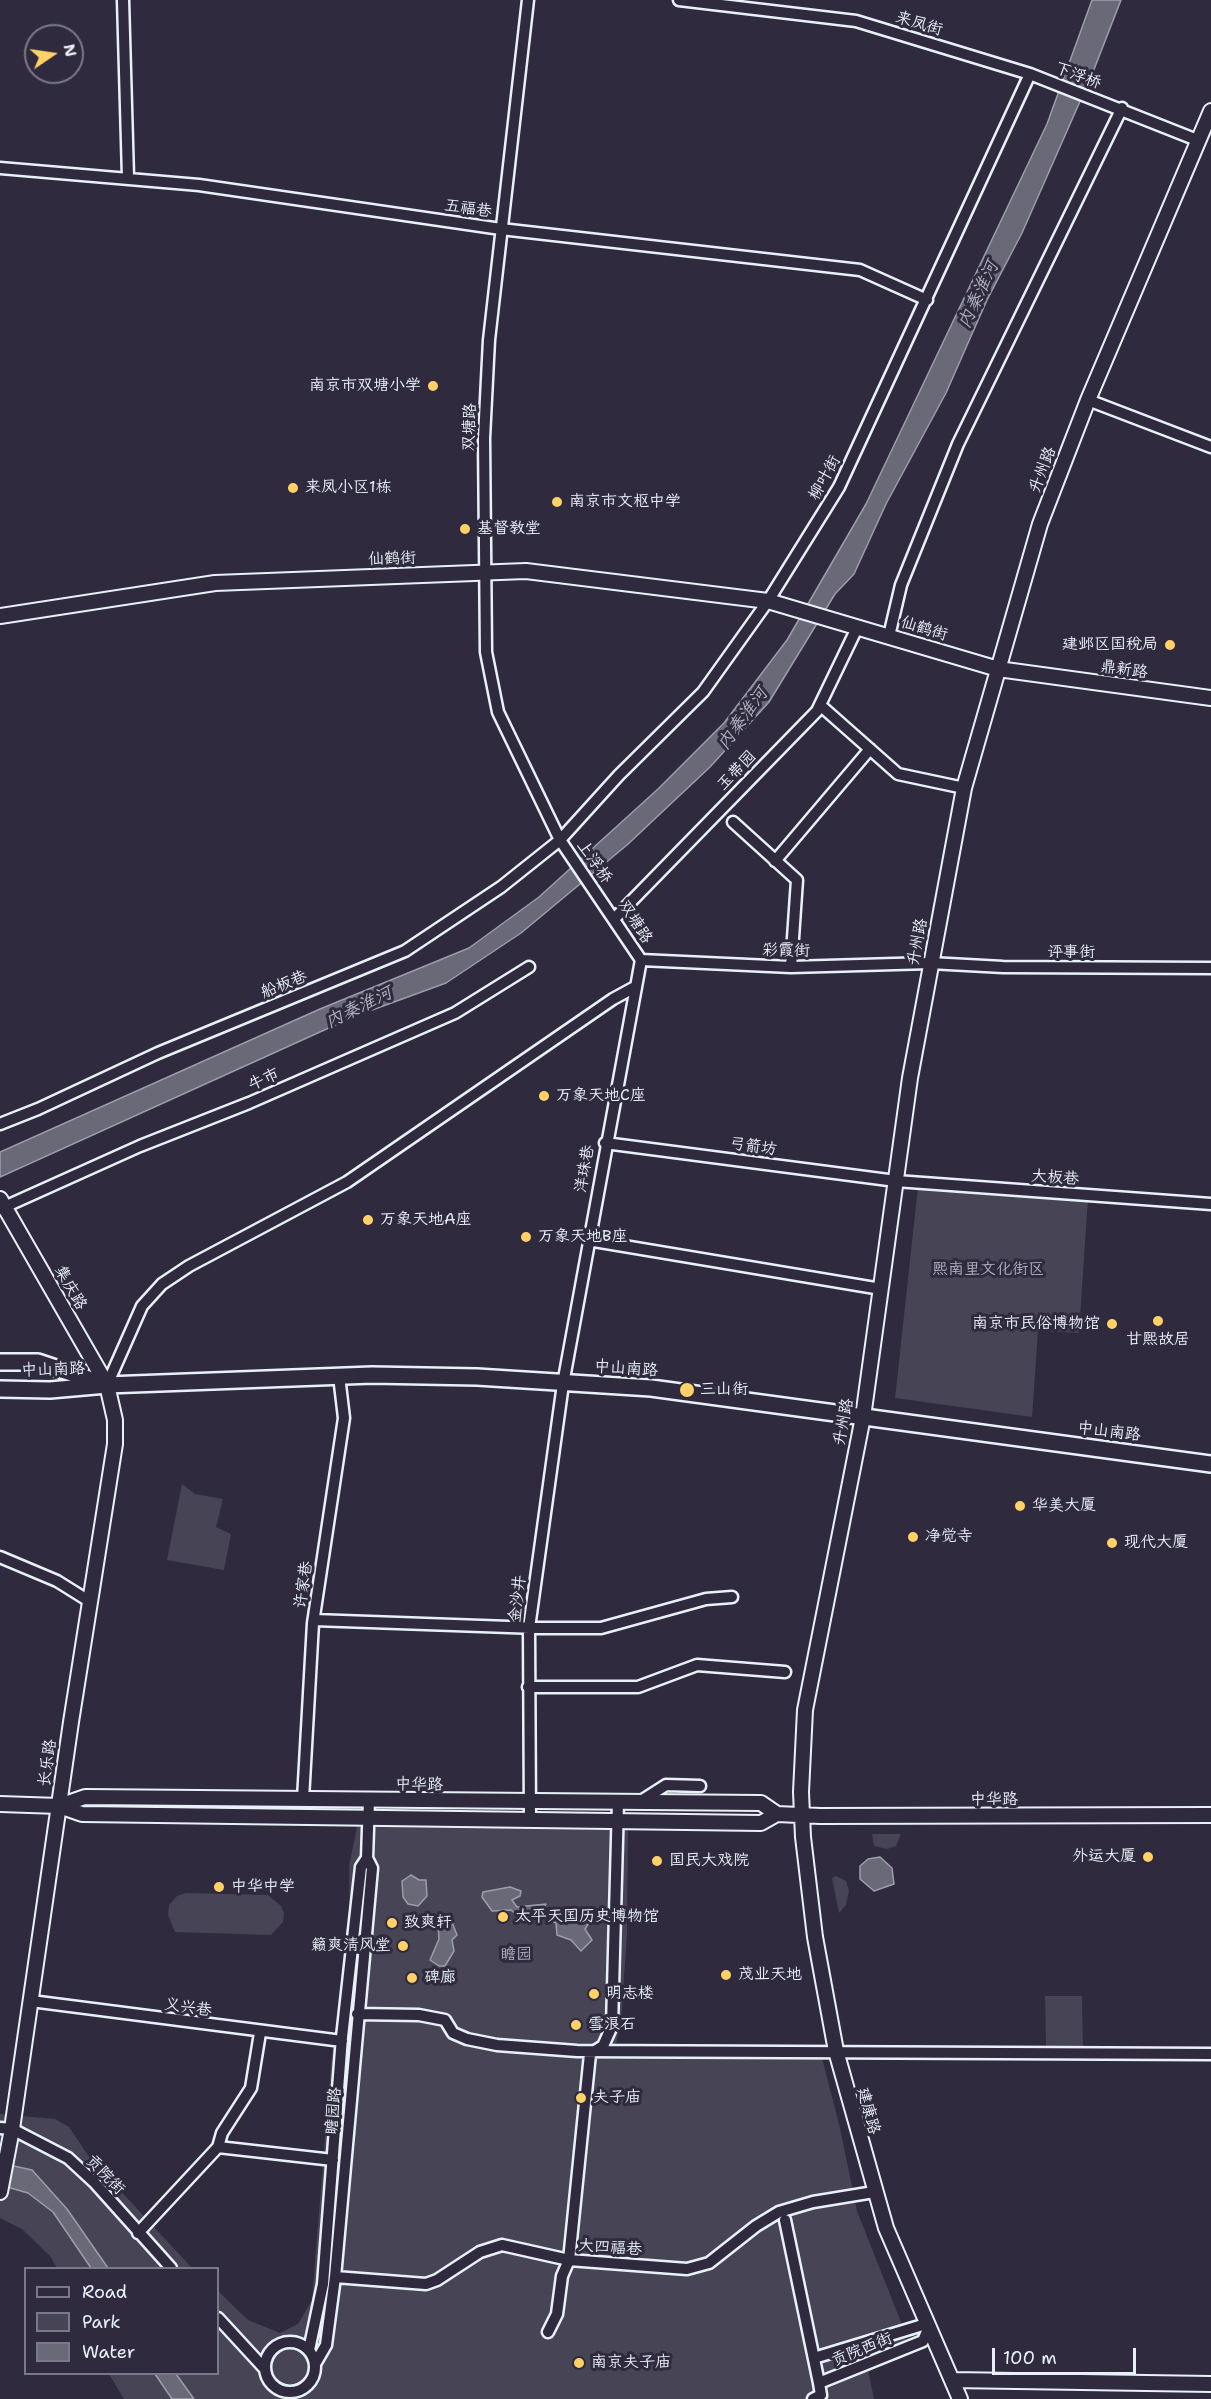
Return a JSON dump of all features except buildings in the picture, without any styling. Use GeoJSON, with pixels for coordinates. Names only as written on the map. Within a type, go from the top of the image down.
{"type":"FeatureCollection","features":[{"type":"Feature","properties":{"kind":"main road","name":"升州路"},"geometry":{"type":"LineString","coordinates":[[801,1815],[805,1710],[863,1417],[896,1181],[930,963],[964,788],[1040,524],[1088,400],[1211,111]]}},
{"type":"Feature","properties":{"kind":"main road","name":"仙鹤街"},"geometry":{"type":"LineString","coordinates":[[0,616],[215,583],[526,571],[768,601],[998,669]]}},
{"type":"Feature","properties":{"kind":"main road","name":"鼎新路"},"geometry":{"type":"LineString","coordinates":[[998,669],[1211,699]]}},
{"type":"Feature","properties":{"kind":"main road","name":"集庆路"},"geometry":{"type":"LineString","coordinates":[[2,1205],[106,1385]]}},
{"type":"Feature","properties":{"kind":"main road","name":"中山南路"},"geometry":{"type":"LineString","coordinates":[[0,1362],[38,1362],[106,1385]]}},
{"type":"Feature","properties":{"kind":"main road","name":"中山南路"},"geometry":{"type":"LineString","coordinates":[[0,1389],[50,1390],[106,1385],[339,1376],[439,1375],[651,1388],[1211,1464]]}},
{"type":"Feature","properties":{"kind":"main road","name":"长乐路"},"geometry":{"type":"LineString","coordinates":[[0,2192],[9,2146],[4,2128],[31,2001],[89,1601],[115,1444],[115,1420],[106,1385]]}},
{"type":"Feature","properties":{"kind":"main road","name":"中华路"},"geometry":{"type":"LineString","coordinates":[[59,1806],[84,1797],[761,1803],[777,1814]]}},
{"type":"Feature","properties":{"kind":"main road","name":"中华路"},"geometry":{"type":"LineString","coordinates":[[0,1804],[59,1806],[82,1814],[761,1823],[777,1814],[1074,1818],[1211,1815]]}},
{"type":"Feature","properties":{"kind":"main road","name":"建康路"},"geometry":{"type":"LineString","coordinates":[[801,1815],[815,1937],[836,2051],[874,2192],[927,2327],[960,2399]]}},
{"type":"Feature","properties":{"kind":"main road"},"geometry":{"type":"LineString","coordinates":[[952,2380],[1211,2384]]}},
{"type":"Feature","properties":{"kind":"street"},"geometry":{"type":"LineString","coordinates":[[123,0],[128,177]]}},
{"type":"Feature","properties":{"kind":"street","name":"双塘路"},"geometry":{"type":"LineString","coordinates":[[528,0],[489,340],[484,438],[486,652],[498,712],[561,841]]}},
{"type":"Feature","properties":{"kind":"street","name":"来凤街"},"geometry":{"type":"LineString","coordinates":[[680,0],[856,21],[1034,76]]}},
{"type":"Feature","properties":{"kind":"street","name":"下浮桥"},"geometry":{"type":"LineString","coordinates":[[1034,76],[1122,108]]}},
{"type":"Feature","properties":{"kind":"street","name":"柳叶街"},"geometry":{"type":"LineString","coordinates":[[561,841],[619,775],[703,692],[768,601],[839,487],[1034,76]]}},
{"type":"Feature","properties":{"kind":"street"},"geometry":{"type":"LineString","coordinates":[[889,636],[901,585],[958,444],[1122,108],[1197,140]]}},
{"type":"Feature","properties":{"kind":"street","name":"五福巷"},"geometry":{"type":"LineString","coordinates":[[0,168],[128,177],[501,229],[860,270],[927,300]]}},
{"type":"Feature","properties":{"kind":"street"},"geometry":{"type":"LineString","coordinates":[[1088,400],[1211,447]]}},
{"type":"Feature","properties":{"kind":"street","name":"玉带园"},"geometry":{"type":"LineString","coordinates":[[615,918],[817,711],[857,628]]}},
{"type":"Feature","properties":{"kind":"street"},"geometry":{"type":"LineString","coordinates":[[820,705],[897,774],[964,788]]}},
{"type":"Feature","properties":{"kind":"street"},"geometry":{"type":"LineString","coordinates":[[775,861],[870,749]]}},
{"type":"Feature","properties":{"kind":"street"},"geometry":{"type":"LineString","coordinates":[[733,822],[797,880],[791,967]]}},
{"type":"Feature","properties":{"kind":"street","name":"上浮桥"},"geometry":{"type":"LineString","coordinates":[[561,841],[603,900]]}},
{"type":"Feature","properties":{"kind":"street","name":"船板巷"},"geometry":{"type":"LineString","coordinates":[[0,1124],[38,1109],[158,1053],[405,951],[501,887],[561,841]]}},
{"type":"Feature","properties":{"kind":"street","name":"双塘路"},"geometry":{"type":"LineString","coordinates":[[603,900],[641,960]]}},
{"type":"Feature","properties":{"kind":"street","name":"彩霞街"},"geometry":{"type":"LineString","coordinates":[[641,960],[791,967],[930,963]]}},
{"type":"Feature","properties":{"kind":"street","name":"洋珠巷"},"geometry":{"type":"LineString","coordinates":[[563,1384],[605,1143],[641,960]]}},
{"type":"Feature","properties":{"kind":"street","name":"评事街"},"geometry":{"type":"LineString","coordinates":[[930,963],[1003,967],[1211,968]]}},
{"type":"Feature","properties":{"kind":"street","name":"牛市"},"geometry":{"type":"LineString","coordinates":[[2,1205],[140,1146],[249,1103],[454,1013],[529,967]]}},
{"type":"Feature","properties":{"kind":"street"},"geometry":{"type":"LineString","coordinates":[[106,1385],[142,1306],[162,1284],[189,1266],[347,1182],[614,999],[635,987]]}},
{"type":"Feature","properties":{"kind":"street","name":"弓箭坊"},"geometry":{"type":"LineString","coordinates":[[605,1143],[896,1181]]}},
{"type":"Feature","properties":{"kind":"street","name":"大板巷"},"geometry":{"type":"LineString","coordinates":[[896,1181],[1211,1204]]}},
{"type":"Feature","properties":{"kind":"street"},"geometry":{"type":"LineString","coordinates":[[588,1240],[881,1288]]}},
{"type":"Feature","properties":{"kind":"street","name":"许家巷"},"geometry":{"type":"LineString","coordinates":[[303,1800],[314,1620],[344,1418],[339,1376]]}},
{"type":"Feature","properties":{"kind":"street","name":"金沙井"},"geometry":{"type":"LineString","coordinates":[[530,1820],[529,1628],[563,1384]]}},
{"type":"Feature","properties":{"kind":"street"},"geometry":{"type":"LineString","coordinates":[[0,1557],[57,1581],[89,1601]]}},
{"type":"Feature","properties":{"kind":"street"},"geometry":{"type":"LineString","coordinates":[[314,1620],[529,1628],[601,1628],[706,1599],[732,1597]]}},
{"type":"Feature","properties":{"kind":"street"},"geometry":{"type":"LineString","coordinates":[[528,1687],[638,1686],[697,1665],[785,1672]]}},
{"type":"Feature","properties":{"kind":"street"},"geometry":{"type":"LineString","coordinates":[[638,1802],[651,1797],[666,1785],[700,1786]]}},
{"type":"Feature","properties":{"kind":"street","name":"瞻园路"},"geometry":{"type":"LineString","coordinates":[[315,2364],[326,2345],[335,2277],[372,1868],[367,1858],[369,1800]]}},
{"type":"Feature","properties":{"kind":"street"},"geometry":{"type":"LineString","coordinates":[[548,2332],[557,2314],[562,2276],[569,2260],[577,2206],[583,2112],[590,2054],[593,2050],[603,2046],[612,2026],[618,1802]]}},
{"type":"Feature","properties":{"kind":"street","name":"瞻园路"},"geometry":{"type":"LineString","coordinates":[[309,2350],[323,2284],[342,2039],[361,1867],[367,1858]]}},
{"type":"Feature","properties":{"kind":"street","name":"义兴巷"},"geometry":{"type":"LineString","coordinates":[[31,2001],[260,2033],[342,2039],[344,2043],[349,2044],[355,2038]]}},
{"type":"Feature","properties":{"kind":"street"},"geometry":{"type":"LineString","coordinates":[[357,2014],[419,2015],[445,2020],[453,2033],[467,2039],[497,2045],[593,2050],[724,2053],[836,2051],[1211,2054]]}},
{"type":"Feature","properties":{"kind":"street"},"geometry":{"type":"LineString","coordinates":[[138,2234],[218,2147],[222,2133],[251,2088],[260,2033]]}},
{"type":"Feature","properties":{"kind":"street"},"geometry":{"type":"LineString","coordinates":[[341,2055],[348,2049],[354,2056]]}},
{"type":"Feature","properties":{"kind":"street","name":"贡院街"},"geometry":{"type":"LineString","coordinates":[[4,2128],[68,2158],[94,2182],[138,2234],[170,2267]]}},
{"type":"Feature","properties":{"kind":"street"},"geometry":{"type":"LineString","coordinates":[[218,2147],[333,2160]]}},
{"type":"Feature","properties":{"kind":"street","name":"大四福巷"},"geometry":{"type":"LineString","coordinates":[[335,2277],[426,2284],[437,2280],[480,2252],[502,2245],[569,2260],[674,2269],[700,2266],[715,2259],[748,2232],[779,2212],[813,2202],[874,2192]]}},
{"type":"Feature","properties":{"kind":"street"},"geometry":{"type":"LineString","coordinates":[[785,2220],[819,2383]]}},
{"type":"Feature","properties":{"kind":"street"},"geometry":{"type":"LineString","coordinates":[[219,2319],[264,2368],[270,2384],[285,2396],[308,2386],[315,2364],[309,2350],[293,2342],[285,2342],[270,2351],[264,2368]]}},
{"type":"Feature","properties":{"kind":"street"},"geometry":{"type":"LineString","coordinates":[[814,2358],[927,2327]]}},
{"type":"Feature","properties":{"kind":"street","name":"贡院西街"},"geometry":{"type":"LineString","coordinates":[[813,2399],[821,2395],[819,2383],[923,2341],[927,2327]]}},
{"type":"Feature","properties":{"kind":"green space","name":"熙南里文化街区"},"geometry":{"type":"Polygon","coordinates":[[[918,1187],[1088,1198],[1079,1333],[1038,1331],[1032,1417],[895,1398],[918,1187]]]}},
{"type":"Feature","properties":{"kind":"green space"},"geometry":{"type":"Polygon","coordinates":[[[182,1484],[195,1494],[223,1499],[216,1527],[231,1534],[224,1570],[167,1560],[182,1484]]]}},
{"type":"Feature","properties":{"kind":"green space","name":"夫子庙"},"geometry":{"type":"Polygon","coordinates":[[[386,1816],[628,1828],[627,1934],[621,2022],[613,2057],[695,2053],[727,2058],[822,2058],[840,2128],[857,2211],[901,2322],[908,2349],[867,2365],[874,2399],[124,2399],[110,2375],[219,2375],[219,2292],[248,2320],[280,2333],[298,2324],[312,2300],[331,2063],[350,1925],[349,1866],[357,1827],[386,1816]]]}},
{"type":"Feature","properties":{"kind":"green space"},"geometry":{"type":"Polygon","coordinates":[[[872,1834],[901,1834],[896,1846],[887,1849],[874,1846],[872,1834]]]}},
{"type":"Feature","properties":{"kind":"green space"},"geometry":{"type":"Polygon","coordinates":[[[836,1876],[846,1881],[849,1891],[846,1905],[839,1913],[832,1878],[836,1876]]]}},
{"type":"Feature","properties":{"kind":"green space"},"geometry":{"type":"Polygon","coordinates":[[[186,1893],[268,1895],[281,1906],[284,1913],[283,1922],[271,1935],[175,1932],[168,1915],[169,1905],[177,1896],[186,1893]]]}},
{"type":"Feature","properties":{"kind":"green space"},"geometry":{"type":"Polygon","coordinates":[[[1045,1996],[1082,1996],[1083,2049],[1046,2050],[1045,1996]]]}},
{"type":"Feature","properties":{"kind":"green space"},"geometry":{"type":"Polygon","coordinates":[[[0,2114],[55,2119],[69,2127],[90,2158],[191,2267],[56,2267],[50,2256],[22,2229],[0,2218],[0,2114]]]}},
{"type":"Feature","properties":{"kind":"water","name":"内秦淮河"},"geometry":{"type":"Polygon","coordinates":[[[1092,0],[1121,0],[1093,72],[1022,233],[987,300],[946,393],[886,504],[854,574],[835,594],[769,702],[710,767],[627,845],[521,933],[446,983],[353,1017],[0,1177],[0,1152],[320,1009],[469,948],[539,897],[658,789],[724,723],[787,640],[866,504],[1047,124],[1092,0]]]}},
{"type":"Feature","properties":{"kind":"water"},"geometry":{"type":"Polygon","coordinates":[[[880,1857],[892,1868],[894,1884],[874,1891],[860,1879],[860,1866],[868,1859],[880,1857]]]}},
{"type":"Feature","properties":{"kind":"water"},"geometry":{"type":"Polygon","coordinates":[[[411,1875],[419,1880],[426,1880],[427,1896],[418,1906],[408,1904],[403,1897],[402,1881],[411,1875]]]}},
{"type":"Feature","properties":{"kind":"water"},"geometry":{"type":"Polygon","coordinates":[[[510,1887],[521,1891],[520,1896],[512,1900],[517,1907],[546,1904],[542,1912],[544,1915],[562,1922],[568,1923],[570,1913],[591,1914],[591,1920],[585,1929],[592,1940],[581,1951],[571,1940],[557,1935],[556,1923],[541,1916],[534,1916],[523,1921],[511,1910],[492,1911],[482,1897],[483,1892],[510,1887]]]}},
{"type":"Feature","properties":{"kind":"water"},"geometry":{"type":"Polygon","coordinates":[[[452,1922],[457,1935],[452,1940],[454,1951],[445,1966],[439,1966],[430,1960],[439,1939],[438,1925],[452,1922]]]}},
{"type":"Feature","properties":{"kind":"water"},"geometry":{"type":"Polygon","coordinates":[[[0,2163],[32,2170],[67,2209],[107,2267],[90,2267],[53,2212],[28,2193],[0,2185],[0,2163]]]}},
{"type":"Feature","properties":{"kind":"water"},"geometry":{"type":"Polygon","coordinates":[[[156,2375],[177,2375],[194,2399],[172,2399],[156,2375]]]}},
{"type":"Feature","properties":{"kind":"place","name":"南京市双塘小学"},"geometry":{"type":"Point","coordinates":[433,386]}},
{"type":"Feature","properties":{"kind":"place","name":"来凤小区1栋"},"geometry":{"type":"Point","coordinates":[293,488]}},
{"type":"Feature","properties":{"kind":"place","name":"南京市文枢中学"},"geometry":{"type":"Point","coordinates":[557,502]}},
{"type":"Feature","properties":{"kind":"place","name":"基督教堂"},"geometry":{"type":"Point","coordinates":[465,529]}},
{"type":"Feature","properties":{"kind":"place","name":"建邺区国税局"},"geometry":{"type":"Point","coordinates":[1170,645]}},
{"type":"Feature","properties":{"kind":"place","name":"万象天地C座"},"geometry":{"type":"Point","coordinates":[544,1096]}},
{"type":"Feature","properties":{"kind":"place","name":"万象天地A座"},"geometry":{"type":"Point","coordinates":[368,1220]}},
{"type":"Feature","properties":{"kind":"place","name":"万象天地B座"},"geometry":{"type":"Point","coordinates":[526,1237]}},
{"type":"Feature","properties":{"kind":"place","name":"甘熙故居"},"geometry":{"type":"Point","coordinates":[1158,1321]}},
{"type":"Feature","properties":{"kind":"place","name":"南京市民俗博物馆"},"geometry":{"type":"Point","coordinates":[1112,1324]}},
{"type":"Feature","properties":{"kind":"place","name":"三山街"},"geometry":{"type":"Point","coordinates":[687,1390]}},
{"type":"Feature","properties":{"kind":"place","name":"华美大厦"},"geometry":{"type":"Point","coordinates":[1020,1506]}},
{"type":"Feature","properties":{"kind":"place","name":"净觉寺"},"geometry":{"type":"Point","coordinates":[913,1537]}},
{"type":"Feature","properties":{"kind":"place","name":"现代大厦"},"geometry":{"type":"Point","coordinates":[1112,1543]}},
{"type":"Feature","properties":{"kind":"place","name":"外运大厦"},"geometry":{"type":"Point","coordinates":[1148,1857]}},
{"type":"Feature","properties":{"kind":"place","name":"国民大戏院"},"geometry":{"type":"Point","coordinates":[657,1861]}},
{"type":"Feature","properties":{"kind":"place","name":"中华中学"},"geometry":{"type":"Point","coordinates":[219,1887]}},
{"type":"Feature","properties":{"kind":"place","name":"太平天国历史博物馆"},"geometry":{"type":"Point","coordinates":[503,1917]}},
{"type":"Feature","properties":{"kind":"place","name":"致爽轩"},"geometry":{"type":"Point","coordinates":[392,1923]}},
{"type":"Feature","properties":{"kind":"place","name":"籁爽清风堂"},"geometry":{"type":"Point","coordinates":[403,1946]}},
{"type":"Feature","properties":{"kind":"place","name":"茂业天地"},"geometry":{"type":"Point","coordinates":[726,1975]}},
{"type":"Feature","properties":{"kind":"place","name":"碑廊"},"geometry":{"type":"Point","coordinates":[412,1978]}},
{"type":"Feature","properties":{"kind":"place","name":"明志楼"},"geometry":{"type":"Point","coordinates":[594,1994]}},
{"type":"Feature","properties":{"kind":"place","name":"雪浪石"},"geometry":{"type":"Point","coordinates":[576,2025]}},
{"type":"Feature","properties":{"kind":"place","name":"夫子庙"},"geometry":{"type":"Point","coordinates":[581,2098]}},
{"type":"Feature","properties":{"kind":"place","name":"南京夫子庙"},"geometry":{"type":"Point","coordinates":[579,2363]}},
{"type":"Feature","properties":{"kind":"park label","name":"瞻园"},"geometry":{"type":"Point","coordinates":[516,1955]}}]}
